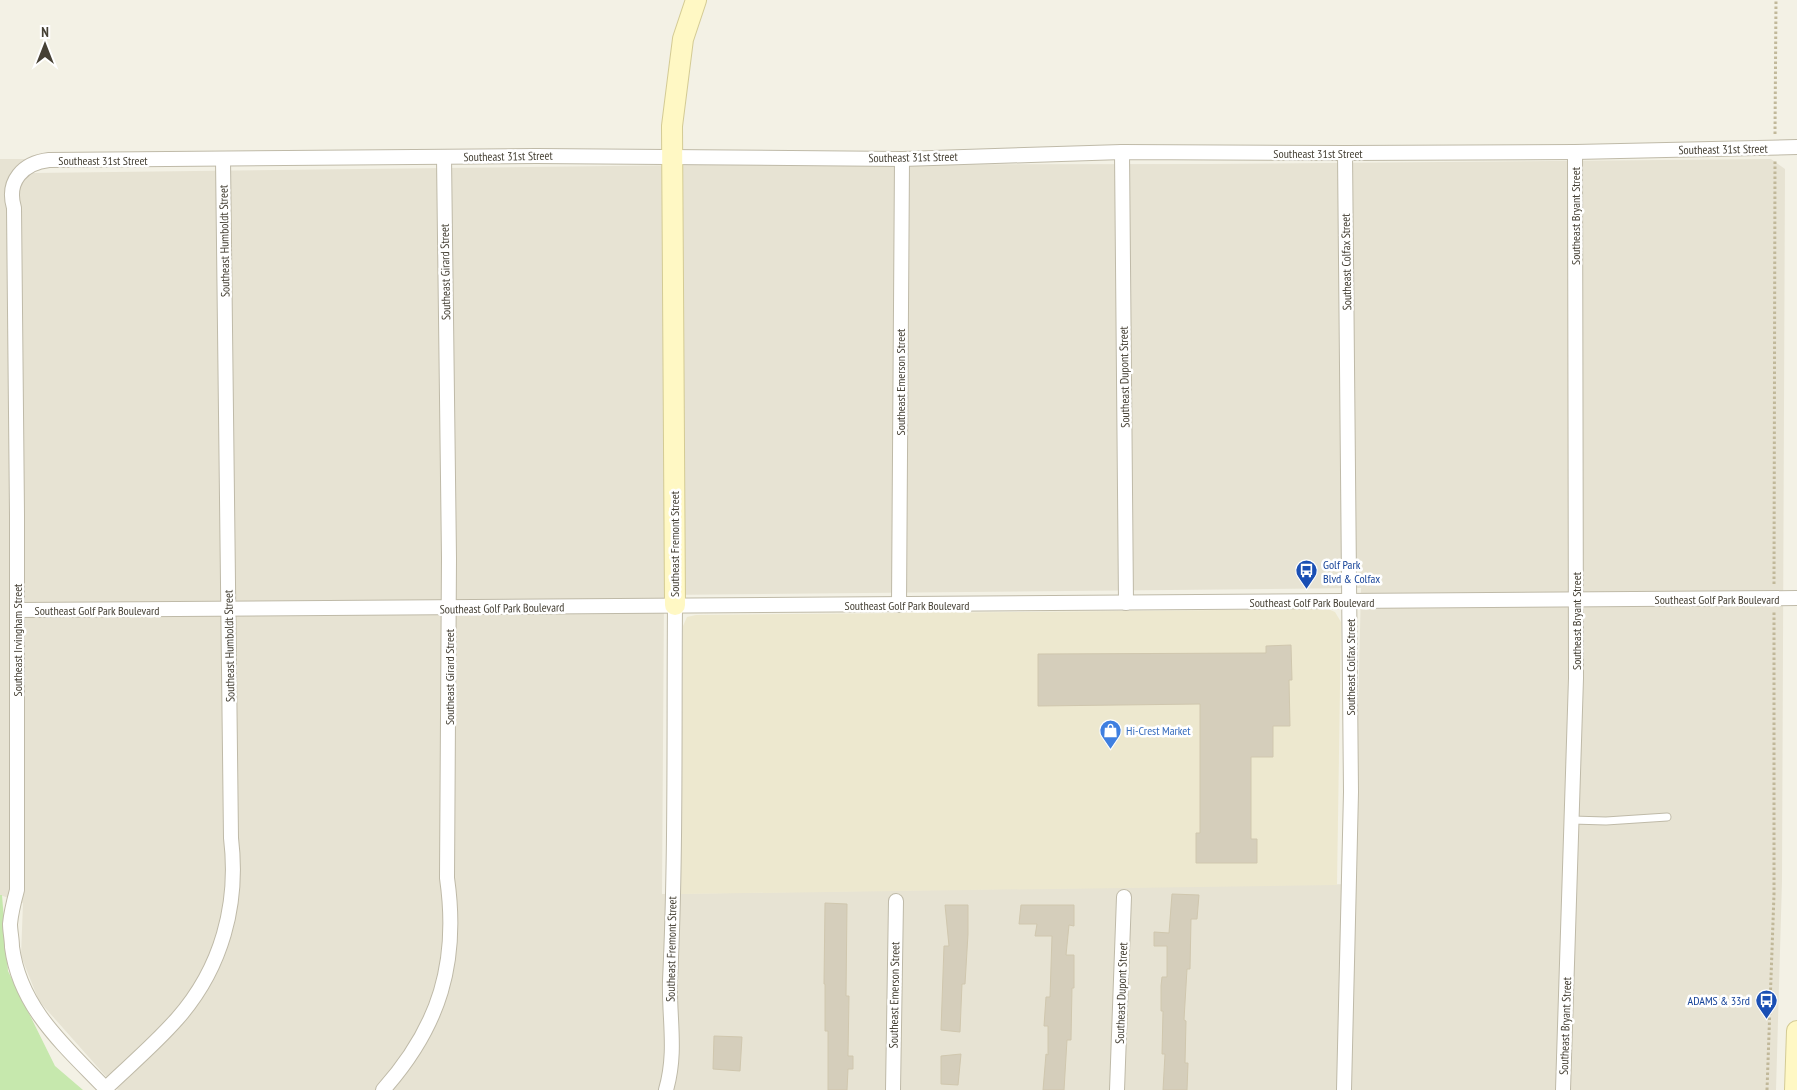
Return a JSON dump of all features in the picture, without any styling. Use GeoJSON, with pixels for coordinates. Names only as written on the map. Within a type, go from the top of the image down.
{"type":"FeatureCollection","features":[{"type":"Feature","properties":{"kind":"street","name":"Southeast Fremont Street"},"geometry":{"type":"LineString","coordinates":[[666,1090],[672,1062],[673,1035],[669,1004],[672,937],[675,605],[672,126],[682,47],[696,0]]}},
{"type":"Feature","properties":{"kind":"street","name":"Southeast 31st Street"},"geometry":{"type":"LineString","coordinates":[[30,165],[38,161],[49,160],[672,156],[902,158],[1122,152],[1575,152],[1797,147]]}},
{"type":"Feature","properties":{"kind":"street","name":"Southeast Dupont Street"},"geometry":{"type":"LineString","coordinates":[[1122,152],[1126,603]]}},
{"type":"Feature","properties":{"kind":"street","name":"Southeast Bryant Street"},"geometry":{"type":"LineString","coordinates":[[1564,1090],[1576,678],[1575,152]]}},
{"type":"Feature","properties":{"kind":"street","name":"Southeast Colfax Street"},"geometry":{"type":"LineString","coordinates":[[1344,1090],[1351,792],[1345,153]]}},
{"type":"Feature","properties":{"kind":"street","name":"Southeast Girard Street"},"geometry":{"type":"LineString","coordinates":[[383,1090],[406,1063],[419,1043],[434,1012],[444,982],[450,947],[450,902],[447,878],[449,608],[444,157]]}},
{"type":"Feature","properties":{"kind":"street","name":"Southeast Emerson Street"},"geometry":{"type":"LineString","coordinates":[[899,605],[902,158]]}},
{"type":"Feature","properties":{"kind":"street","name":"Southeast Humboldt Street"},"geometry":{"type":"LineString","coordinates":[[106,1089],[177,1020],[196,995],[212,968],[224,938],[230,914],[233,888],[233,856],[231,838],[223,159]]}},
{"type":"Feature","properties":{"kind":"street","name":"Southeast Irvingham Street"},"geometry":{"type":"LineString","coordinates":[[30,165],[23,170],[15,181],[12,191],[17,610],[17,890],[5,926],[17,972],[30,1002],[44,1023],[106,1089]]}},
{"type":"Feature","properties":{"kind":"street","name":"Southeast Golf Park Boulevard"},"geometry":{"type":"LineString","coordinates":[[17,610],[1797,598]]}},
{"type":"Feature","properties":{"kind":"street","name":"Southeast Dupont Street"},"geometry":{"type":"LineString","coordinates":[[1117,1090],[1124,897]]}},
{"type":"Feature","properties":{"kind":"street","name":"Southeast Emerson Street"},"geometry":{"type":"LineString","coordinates":[[893,1090],[896,900]]}},
{"type":"Feature","properties":{"kind":"street"},"geometry":{"type":"LineString","coordinates":[[1795,1090],[1797,1031]]}},
{"type":"Feature","properties":{"kind":"lane"},"geometry":{"type":"LineString","coordinates":[[1572,820],[1606,821],[1667,817]]}},
{"type":"Feature","properties":{"kind":"path"},"geometry":{"type":"LineString","coordinates":[[1767,1090],[1774,894],[1776,0]]}},
{"type":"Feature","properties":{"kind":"shaded area"},"geometry":{"type":"Polygon","coordinates":[[[0,159],[26,159],[33,173],[690,165],[1210,164],[1771,159],[1785,169],[1782,881],[1776,1090],[118,1090],[39,1001],[21,956],[23,903],[0,895],[0,159]],[[1361,588],[664,595],[662,894],[1354,884],[1361,588]]]}},
{"type":"Feature","properties":{"kind":"shaded area"},"geometry":{"type":"Polygon","coordinates":[[[1328,609],[1335,612],[1341,622],[1337,885],[680,894],[683,626],[687,617],[696,615],[1328,609]]]}},
{"type":"Feature","properties":{"kind":"green space"},"geometry":{"type":"Polygon","coordinates":[[[0,895],[2,895],[8,971],[55,1066],[83,1090],[0,1090],[0,895]]]}},
{"type":"Feature","properties":{"kind":"building"},"geometry":{"type":"Polygon","coordinates":[[[1291,645],[1292,680],[1289,680],[1290,726],[1273,726],[1273,757],[1251,757],[1251,839],[1257,839],[1257,863],[1196,863],[1196,833],[1200,833],[1200,704],[1038,706],[1038,654],[1266,653],[1266,646],[1291,645]]]}},
{"type":"Feature","properties":{"kind":"building"},"geometry":{"type":"Polygon","coordinates":[[[1172,894],[1199,895],[1197,919],[1191,919],[1190,969],[1187,969],[1184,1020],[1186,1021],[1185,1063],[1188,1063],[1187,1090],[1163,1090],[1165,1054],[1162,1054],[1163,1011],[1161,1011],[1161,986],[1162,977],[1167,977],[1167,946],[1154,946],[1154,932],[1169,933],[1172,894]]]}},
{"type":"Feature","properties":{"kind":"building"},"geometry":{"type":"Polygon","coordinates":[[[825,903],[847,904],[846,996],[849,996],[848,1056],[853,1056],[853,1069],[848,1069],[847,1090],[828,1090],[828,1031],[825,1031],[824,984],[825,903]]]}},
{"type":"Feature","properties":{"kind":"building"},"geometry":{"type":"Polygon","coordinates":[[[945,905],[968,905],[965,984],[962,984],[960,1032],[941,1030],[944,946],[949,946],[945,905]]]}},
{"type":"Feature","properties":{"kind":"building"},"geometry":{"type":"Polygon","coordinates":[[[1021,905],[1074,905],[1074,926],[1069,925],[1066,955],[1074,955],[1074,988],[1072,988],[1071,1040],[1067,1040],[1064,1090],[1043,1090],[1046,1054],[1048,1055],[1048,1026],[1044,1026],[1046,997],[1050,997],[1052,936],[1035,936],[1037,924],[1019,924],[1021,905]]]}},
{"type":"Feature","properties":{"kind":"building"},"geometry":{"type":"Polygon","coordinates":[[[714,1036],[742,1037],[740,1071],[713,1069],[714,1036]]]}},
{"type":"Feature","properties":{"kind":"building"},"geometry":{"type":"Polygon","coordinates":[[[961,1054],[958,1085],[941,1084],[941,1056],[961,1054]]]}},
{"type":"Feature","properties":{"kind":"place","name":"Golf Park Blvd & Colfax"},"geometry":{"type":"Point","coordinates":[1307,590]}},
{"type":"Feature","properties":{"kind":"place","name":"Hi-Crest Market"},"geometry":{"type":"Point","coordinates":[1110,749]}},
{"type":"Feature","properties":{"kind":"place","name":"ADAMS & 33rd"},"geometry":{"type":"Point","coordinates":[1766,1019]}}]}
